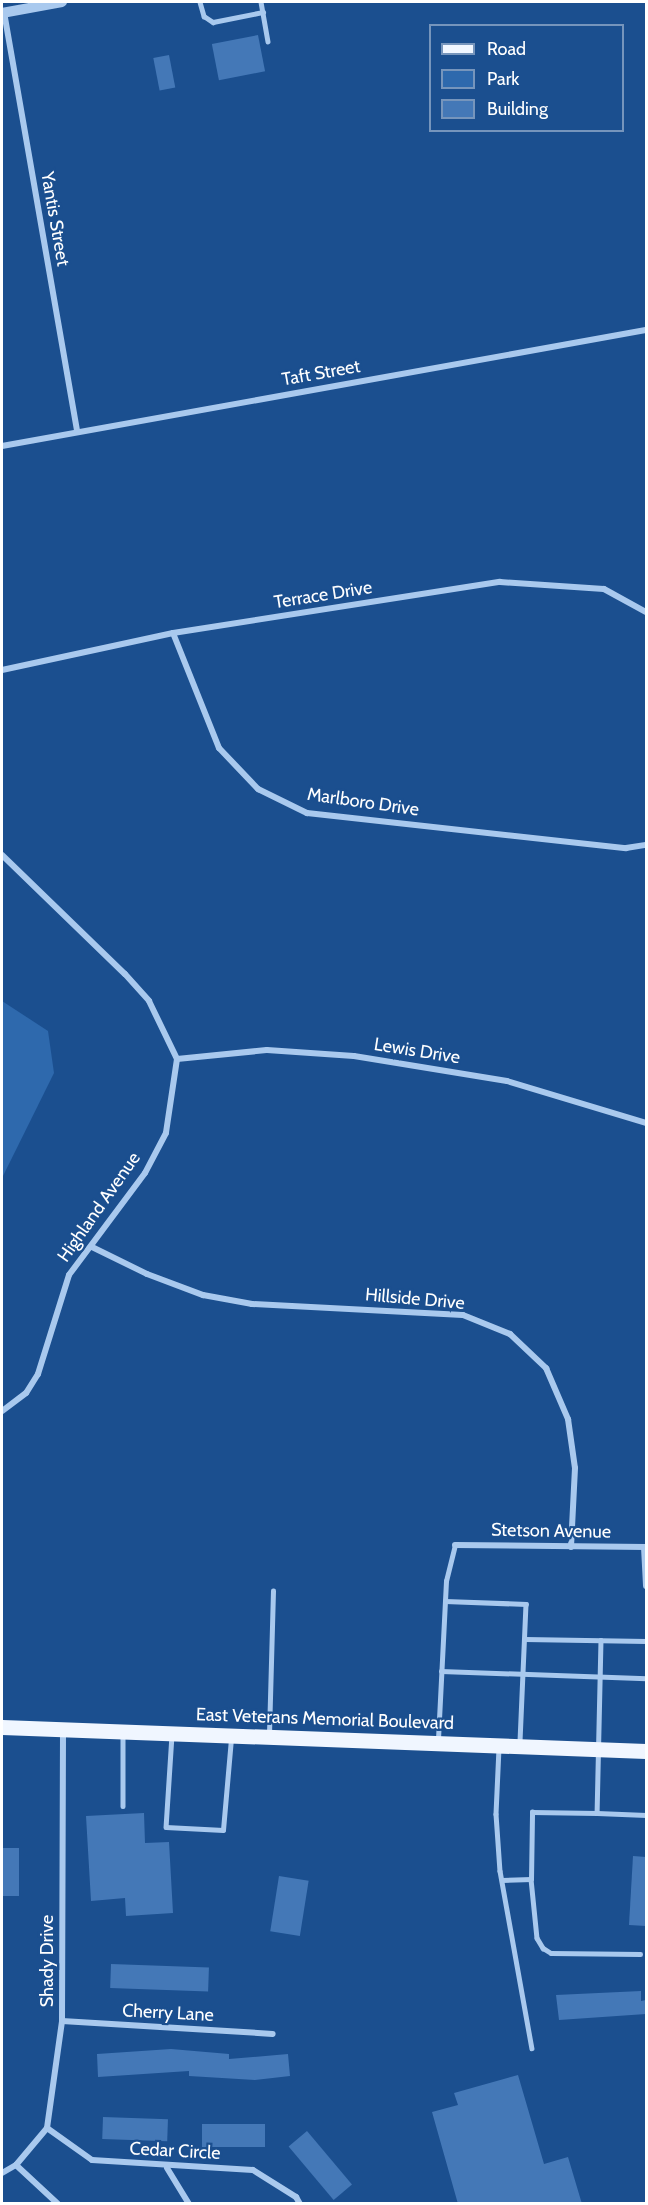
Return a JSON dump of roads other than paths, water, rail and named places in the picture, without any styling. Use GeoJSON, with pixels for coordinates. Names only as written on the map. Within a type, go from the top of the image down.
{"type":"FeatureCollection","features":[{"type":"Feature","properties":{"kind":"main road","name":"East Veterans Memorial Boulevard"},"geometry":{"type":"LineString","coordinates":[[2,1727],[646,1751]]}},
{"type":"Feature","properties":{"kind":"street"},"geometry":{"type":"LineString","coordinates":[[3,13],[62,2]]}},
{"type":"Feature","properties":{"kind":"street","name":"Yantis Street"},"geometry":{"type":"LineString","coordinates":[[3,13],[77,432]]}},
{"type":"Feature","properties":{"kind":"street","name":"Taft Street"},"geometry":{"type":"LineString","coordinates":[[2,446],[646,330]]}},
{"type":"Feature","properties":{"kind":"street","name":"Terrace Drive"},"geometry":{"type":"LineString","coordinates":[[2,670],[173,633],[500,582],[604,589],[646,612]]}},
{"type":"Feature","properties":{"kind":"street","name":"Marlboro Drive"},"geometry":{"type":"LineString","coordinates":[[173,633],[219,748],[258,789],[308,813],[626,848],[646,845]]}},
{"type":"Feature","properties":{"kind":"street"},"geometry":{"type":"LineString","coordinates":[[2,855],[149,1001],[177,1059]]}},
{"type":"Feature","properties":{"kind":"street","name":"Lewis Drive"},"geometry":{"type":"LineString","coordinates":[[177,1059],[267,1050],[354,1056],[507,1081],[646,1123]]}},
{"type":"Feature","properties":{"kind":"street","name":"Highland Avenue"},"geometry":{"type":"LineString","coordinates":[[2,1411],[26,1393],[38,1374],[69,1275],[145,1173],[166,1133],[177,1059]]}},
{"type":"Feature","properties":{"kind":"street","name":"Hillside Drive"},"geometry":{"type":"LineString","coordinates":[[92,1247],[147,1274],[203,1295],[252,1304],[463,1315],[510,1334],[546,1368],[568,1419],[575,1468],[571,1547]]}},
{"type":"Feature","properties":{"kind":"street","name":"Stetson Avenue"},"geometry":{"type":"LineString","coordinates":[[455,1545],[645,1547]]}},
{"type":"Feature","properties":{"kind":"street"},"geometry":{"type":"LineString","coordinates":[[645,1547],[646,1586]]}},
{"type":"Feature","properties":{"kind":"street","name":"Shady Drive"},"geometry":{"type":"LineString","coordinates":[[47,2128],[62,2021],[63,1729]]}},
{"type":"Feature","properties":{"kind":"street","name":"Cherry Lane"},"geometry":{"type":"LineString","coordinates":[[62,2021],[273,2034]]}},
{"type":"Feature","properties":{"kind":"street"},"geometry":{"type":"LineString","coordinates":[[2,2173],[16,2164],[47,2128]]}},
{"type":"Feature","properties":{"kind":"street","name":"Cedar Circle"},"geometry":{"type":"LineString","coordinates":[[47,2128],[92,2160],[166,2168],[253,2170],[296,2197],[300,2204]]}},
{"type":"Feature","properties":{"kind":"street"},"geometry":{"type":"LineString","coordinates":[[16,2164],[58,2204]]}},
{"type":"Feature","properties":{"kind":"street"},"geometry":{"type":"LineString","coordinates":[[166,2168],[189,2204]]}},
{"type":"Feature","properties":{"kind":"lane"},"geometry":{"type":"LineString","coordinates":[[200,2],[204,16],[213,22],[263,12]]}},
{"type":"Feature","properties":{"kind":"lane"},"geometry":{"type":"LineString","coordinates":[[261,2],[268,40]]}},
{"type":"Feature","properties":{"kind":"lane"},"geometry":{"type":"LineString","coordinates":[[438,1743],[445,1601],[455,1545]]}},
{"type":"Feature","properties":{"kind":"lane"},"geometry":{"type":"LineString","coordinates":[[269,1737],[273,1591]]}},
{"type":"Feature","properties":{"kind":"lane"},"geometry":{"type":"LineString","coordinates":[[445,1601],[526,1604],[520,1746]]}},
{"type":"Feature","properties":{"kind":"lane"},"geometry":{"type":"LineString","coordinates":[[525,1640],[646,1641]]}},
{"type":"Feature","properties":{"kind":"lane"},"geometry":{"type":"LineString","coordinates":[[597,1813],[601,1640]]}},
{"type":"Feature","properties":{"kind":"lane"},"geometry":{"type":"LineString","coordinates":[[441,1671],[646,1678]]}},
{"type":"Feature","properties":{"kind":"lane"},"geometry":{"type":"LineString","coordinates":[[123,1731],[123,1806]]}},
{"type":"Feature","properties":{"kind":"lane"},"geometry":{"type":"LineString","coordinates":[[172,1733],[166,1827],[223,1830],[231,1735]]}},
{"type":"Feature","properties":{"kind":"lane"},"geometry":{"type":"LineString","coordinates":[[499,1745],[496,1814],[502,1880],[532,2048]]}},
{"type":"Feature","properties":{"kind":"lane"},"geometry":{"type":"LineString","coordinates":[[640,1954],[551,1953],[543,1948],[537,1938],[531,1879],[532,1812],[646,1815]]}},
{"type":"Feature","properties":{"kind":"lane"},"geometry":{"type":"LineString","coordinates":[[502,1880],[531,1879]]}}]}
